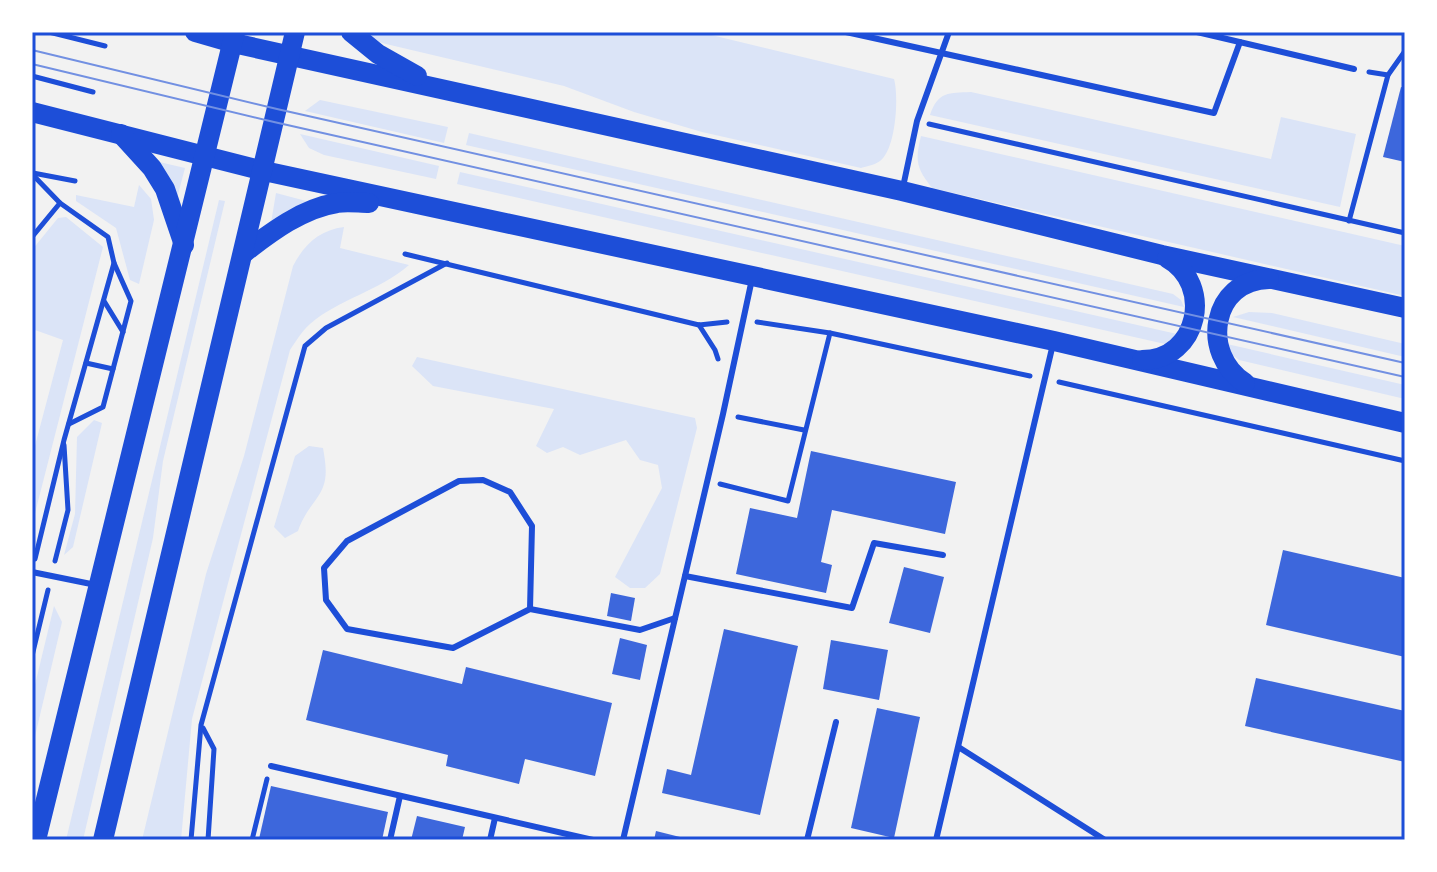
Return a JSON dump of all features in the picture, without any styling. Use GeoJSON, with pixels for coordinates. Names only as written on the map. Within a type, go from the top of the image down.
{"type":"FeatureCollection","features":[{"type":"Feature","properties":{"kind":"main road"},"geometry":{"type":"LineString","coordinates":[[195,32],[234,37],[290,55],[902,191],[1162,255],[1405,308]]}},
{"type":"Feature","properties":{"kind":"main road"},"geometry":{"type":"LineString","coordinates":[[103,840],[295,32]]}},
{"type":"Feature","properties":{"kind":"main road"},"geometry":{"type":"LineString","coordinates":[[351,32],[378,54],[434,87]]}},
{"type":"Feature","properties":{"kind":"main road"},"geometry":{"type":"LineString","coordinates":[[36,840],[234,37]]}},
{"type":"Feature","properties":{"kind":"main road"},"geometry":{"type":"LineString","coordinates":[[32,112],[264,171],[1054,341],[1405,423]]}},
{"type":"Feature","properties":{"kind":"main road"},"geometry":{"type":"LineString","coordinates":[[121,134],[152,168],[165,189],[184,245]]}},
{"type":"Feature","properties":{"kind":"main road"},"geometry":{"type":"LineString","coordinates":[[244,253],[304,214],[338,203],[413,204]]}},
{"type":"Feature","properties":{"kind":"main road"},"geometry":{"type":"LineString","coordinates":[[1134,360],[1149,360],[1177,347],[1193,323],[1196,309],[1191,283],[1184,271],[1162,255]]}},
{"type":"Feature","properties":{"kind":"main road"},"geometry":{"type":"LineString","coordinates":[[1254,387],[1233,374],[1225,364],[1216,340],[1217,328],[1227,301],[1237,291],[1263,279],[1277,279]]}},
{"type":"Feature","properties":{"kind":"lane"},"geometry":{"type":"LineString","coordinates":[[846,32],[1214,113],[1240,42]]}},
{"type":"Feature","properties":{"kind":"lane"},"geometry":{"type":"LineString","coordinates":[[902,191],[917,121],[949,32]]}},
{"type":"Feature","properties":{"kind":"lane"},"geometry":{"type":"LineString","coordinates":[[1197,32],[1354,69]]}},
{"type":"Feature","properties":{"kind":"lane"},"geometry":{"type":"LineString","coordinates":[[623,840],[753,275]]}},
{"type":"Feature","properties":{"kind":"lane"},"geometry":{"type":"LineString","coordinates":[[936,840],[1054,341]]}},
{"type":"Feature","properties":{"kind":"lane"},"geometry":{"type":"LineString","coordinates":[[530,609],[532,526],[510,492],[483,480],[459,481],[347,541],[324,568],[326,600],[347,629],[453,648],[530,609],[640,630],[675,618]]}},
{"type":"Feature","properties":{"kind":"lane"},"geometry":{"type":"LineString","coordinates":[[685,576],[852,608],[874,543],[943,555]]}},
{"type":"Feature","properties":{"kind":"lane"},"geometry":{"type":"LineString","coordinates":[[32,572],[99,586]]}},
{"type":"Feature","properties":{"kind":"lane"},"geometry":{"type":"LineString","coordinates":[[807,840],[836,722]]}},
{"type":"Feature","properties":{"kind":"lane"},"geometry":{"type":"LineString","coordinates":[[960,748],[1105,840]]}},
{"type":"Feature","properties":{"kind":"lane"},"geometry":{"type":"LineString","coordinates":[[271,766],[593,840]]}},
{"type":"Feature","properties":{"kind":"lane"},"geometry":{"type":"LineString","coordinates":[[390,840],[400,796]]}},
{"type":"Feature","properties":{"kind":"lane"},"geometry":{"type":"LineString","coordinates":[[490,840],[495,818]]}},
{"type":"Feature","properties":{"kind":"path"},"geometry":{"type":"LineString","coordinates":[[49,32],[105,46]]}},
{"type":"Feature","properties":{"kind":"path"},"geometry":{"type":"LineString","coordinates":[[1349,221],[1388,75],[1405,51]]}},
{"type":"Feature","properties":{"kind":"path"},"geometry":{"type":"LineString","coordinates":[[32,76],[93,92]]}},
{"type":"Feature","properties":{"kind":"path"},"geometry":{"type":"LineString","coordinates":[[917,121],[1405,233]]}},
{"type":"Feature","properties":{"kind":"path"},"geometry":{"type":"LineString","coordinates":[[32,174],[75,181]]}},
{"type":"Feature","properties":{"kind":"path"},"geometry":{"type":"LineString","coordinates":[[32,174],[60,203],[108,237],[114,263],[131,301],[103,407],[68,424]]}},
{"type":"Feature","properties":{"kind":"path"},"geometry":{"type":"LineString","coordinates":[[32,237],[60,203]]}},
{"type":"Feature","properties":{"kind":"path"},"geometry":{"type":"LineString","coordinates":[[405,254],[699,325],[744,321],[830,333],[1405,461]]}},
{"type":"Feature","properties":{"kind":"path"},"geometry":{"type":"LineString","coordinates":[[191,840],[201,725],[305,346],[326,328],[448,262]]}},
{"type":"Feature","properties":{"kind":"path"},"geometry":{"type":"LineString","coordinates":[[32,572],[68,424],[114,263]]}},
{"type":"Feature","properties":{"kind":"path"},"geometry":{"type":"LineString","coordinates":[[104,300],[123,332]]}},
{"type":"Feature","properties":{"kind":"path"},"geometry":{"type":"LineString","coordinates":[[707,481],[788,501],[830,333]]}},
{"type":"Feature","properties":{"kind":"path"},"geometry":{"type":"LineString","coordinates":[[86,363],[113,369]]}},
{"type":"Feature","properties":{"kind":"path"},"geometry":{"type":"LineString","coordinates":[[723,414],[804,430]]}},
{"type":"Feature","properties":{"kind":"path"},"geometry":{"type":"LineString","coordinates":[[32,656],[68,510],[64,440]]}},
{"type":"Feature","properties":{"kind":"path"},"geometry":{"type":"LineString","coordinates":[[201,725],[214,749],[208,840]]}},
{"type":"Feature","properties":{"kind":"path"},"geometry":{"type":"LineString","coordinates":[[252,840],[271,766]]}},
{"type":"Feature","properties":{"kind":"shaded area"},"geometry":{"type":"Polygon","coordinates":[[[357,32],[699,32],[894,79],[896,110],[893,135],[880,161],[861,168],[702,132],[634,112],[564,86],[386,44],[362,37],[357,32]]]}},
{"type":"Feature","properties":{"kind":"shaded area"},"geometry":{"type":"Polygon","coordinates":[[[971,92],[1271,159],[1281,117],[1356,134],[1340,207],[930,115],[941,97],[971,92]]]}},
{"type":"Feature","properties":{"kind":"shaded area"},"geometry":{"type":"Polygon","coordinates":[[[320,100],[448,127],[444,143],[305,111],[320,100]]]}},
{"type":"Feature","properties":{"kind":"shaded area"},"geometry":{"type":"Polygon","coordinates":[[[469,133],[1173,294],[1184,307],[466,145],[469,133]]]}},
{"type":"Feature","properties":{"kind":"shaded area"},"geometry":{"type":"Polygon","coordinates":[[[300,134],[439,166],[436,179],[324,155],[309,148],[300,134]]]}},
{"type":"Feature","properties":{"kind":"shaded area"},"geometry":{"type":"Polygon","coordinates":[[[921,136],[1405,246],[1405,296],[932,188],[918,164],[921,136]]]}},
{"type":"Feature","properties":{"kind":"shaded area"},"geometry":{"type":"Polygon","coordinates":[[[155,161],[185,168],[176,202],[155,161]]]}},
{"type":"Feature","properties":{"kind":"shaded area"},"geometry":{"type":"Polygon","coordinates":[[[460,172],[1177,334],[1174,341],[1165,344],[457,184],[460,172]]]}},
{"type":"Feature","properties":{"kind":"shaded area"},"geometry":{"type":"Polygon","coordinates":[[[139,185],[151,199],[154,220],[139,284],[130,280],[116,228],[76,201],[76,195],[134,207],[139,185]]]}},
{"type":"Feature","properties":{"kind":"shaded area"},"geometry":{"type":"Polygon","coordinates":[[[276,193],[310,202],[271,223],[276,193]]]}},
{"type":"Feature","properties":{"kind":"shaded area"},"geometry":{"type":"Polygon","coordinates":[[[219,200],[225,201],[163,461],[153,538],[83,840],[66,840],[219,200]]]}},
{"type":"Feature","properties":{"kind":"shaded area"},"geometry":{"type":"Polygon","coordinates":[[[66,217],[103,247],[32,525],[32,457],[63,340],[35,330],[32,250],[58,218],[66,217]]]}},
{"type":"Feature","properties":{"kind":"shaded area"},"geometry":{"type":"Polygon","coordinates":[[[344,227],[340,248],[409,265],[385,282],[321,315],[304,330],[290,350],[192,719],[181,840],[142,840],[206,574],[244,456],[293,266],[313,240],[327,231],[344,227]]]}},
{"type":"Feature","properties":{"kind":"shaded area"},"geometry":{"type":"Polygon","coordinates":[[[1249,312],[1272,313],[1405,344],[1405,357],[1233,317],[1249,312]]]}},
{"type":"Feature","properties":{"kind":"shaded area"},"geometry":{"type":"Polygon","coordinates":[[[1227,344],[1405,385],[1405,399],[1239,360],[1231,354],[1227,344]]]}},
{"type":"Feature","properties":{"kind":"shaded area"},"geometry":{"type":"Polygon","coordinates":[[[417,357],[695,418],[697,428],[660,574],[645,588],[630,588],[615,577],[662,488],[658,465],[640,460],[626,440],[580,455],[563,447],[547,453],[536,446],[554,409],[433,386],[412,366],[417,357]]]}},
{"type":"Feature","properties":{"kind":"shaded area"},"geometry":{"type":"Polygon","coordinates":[[[94,420],[102,423],[73,547],[64,555],[75,514],[77,437],[94,420]]]}},
{"type":"Feature","properties":{"kind":"shaded area"},"geometry":{"type":"Polygon","coordinates":[[[309,446],[323,448],[325,482],[298,531],[285,538],[274,527],[295,456],[309,446]]]}},
{"type":"Feature","properties":{"kind":"shaded area"},"geometry":{"type":"Polygon","coordinates":[[[54,606],[62,622],[32,749],[32,697],[54,606]]]}},
{"type":"Feature","properties":{"kind":"building"},"geometry":{"type":"Polygon","coordinates":[[[1401,87],[1405,88],[1405,162],[1383,157],[1401,87]]]}},
{"type":"Feature","properties":{"kind":"building"},"geometry":{"type":"Polygon","coordinates":[[[811,451],[956,482],[945,534],[832,510],[821,562],[832,565],[826,593],[736,574],[750,508],[797,518],[811,451]]]}},
{"type":"Feature","properties":{"kind":"building"},"geometry":{"type":"Polygon","coordinates":[[[1283,550],[1405,578],[1405,657],[1266,625],[1283,550]]]}},
{"type":"Feature","properties":{"kind":"building"},"geometry":{"type":"Polygon","coordinates":[[[904,567],[944,577],[930,633],[889,623],[904,567]]]}},
{"type":"Feature","properties":{"kind":"building"},"geometry":{"type":"Polygon","coordinates":[[[611,593],[635,598],[631,621],[607,616],[611,593]]]}},
{"type":"Feature","properties":{"kind":"building"},"geometry":{"type":"Polygon","coordinates":[[[724,629],[798,646],[760,815],[662,793],[667,769],[691,775],[724,629]]]}},
{"type":"Feature","properties":{"kind":"building"},"geometry":{"type":"Polygon","coordinates":[[[620,638],[647,645],[640,680],[612,674],[620,638]]]}},
{"type":"Feature","properties":{"kind":"building"},"geometry":{"type":"Polygon","coordinates":[[[831,640],[888,650],[879,700],[823,689],[831,640]]]}},
{"type":"Feature","properties":{"kind":"building"},"geometry":{"type":"Polygon","coordinates":[[[323,650],[462,684],[466,667],[612,703],[595,776],[525,759],[519,784],[446,766],[448,755],[306,720],[323,650]]]}},
{"type":"Feature","properties":{"kind":"building"},"geometry":{"type":"Polygon","coordinates":[[[1256,678],[1405,711],[1405,762],[1245,726],[1256,678]]]}},
{"type":"Feature","properties":{"kind":"building"},"geometry":{"type":"Polygon","coordinates":[[[877,708],[920,717],[894,838],[851,828],[877,708]]]}},
{"type":"Feature","properties":{"kind":"building"},"geometry":{"type":"Polygon","coordinates":[[[271,786],[388,812],[382,840],[259,839],[271,786]]]}},
{"type":"Feature","properties":{"kind":"building"},"geometry":{"type":"Polygon","coordinates":[[[417,816],[465,827],[462,840],[411,840],[417,816]]]}},
{"type":"Feature","properties":{"kind":"building"},"geometry":{"type":"Polygon","coordinates":[[[656,831],[688,839],[654,840],[656,831]]]}},
{"type":"Feature","properties":{"kind":"tram line"},"geometry":{"type":"LineString","coordinates":[[32,50],[277,109],[1405,363]]}},
{"type":"Feature","properties":{"kind":"tram line"},"geometry":{"type":"LineString","coordinates":[[32,64],[274,122],[1405,377]]}}]}
